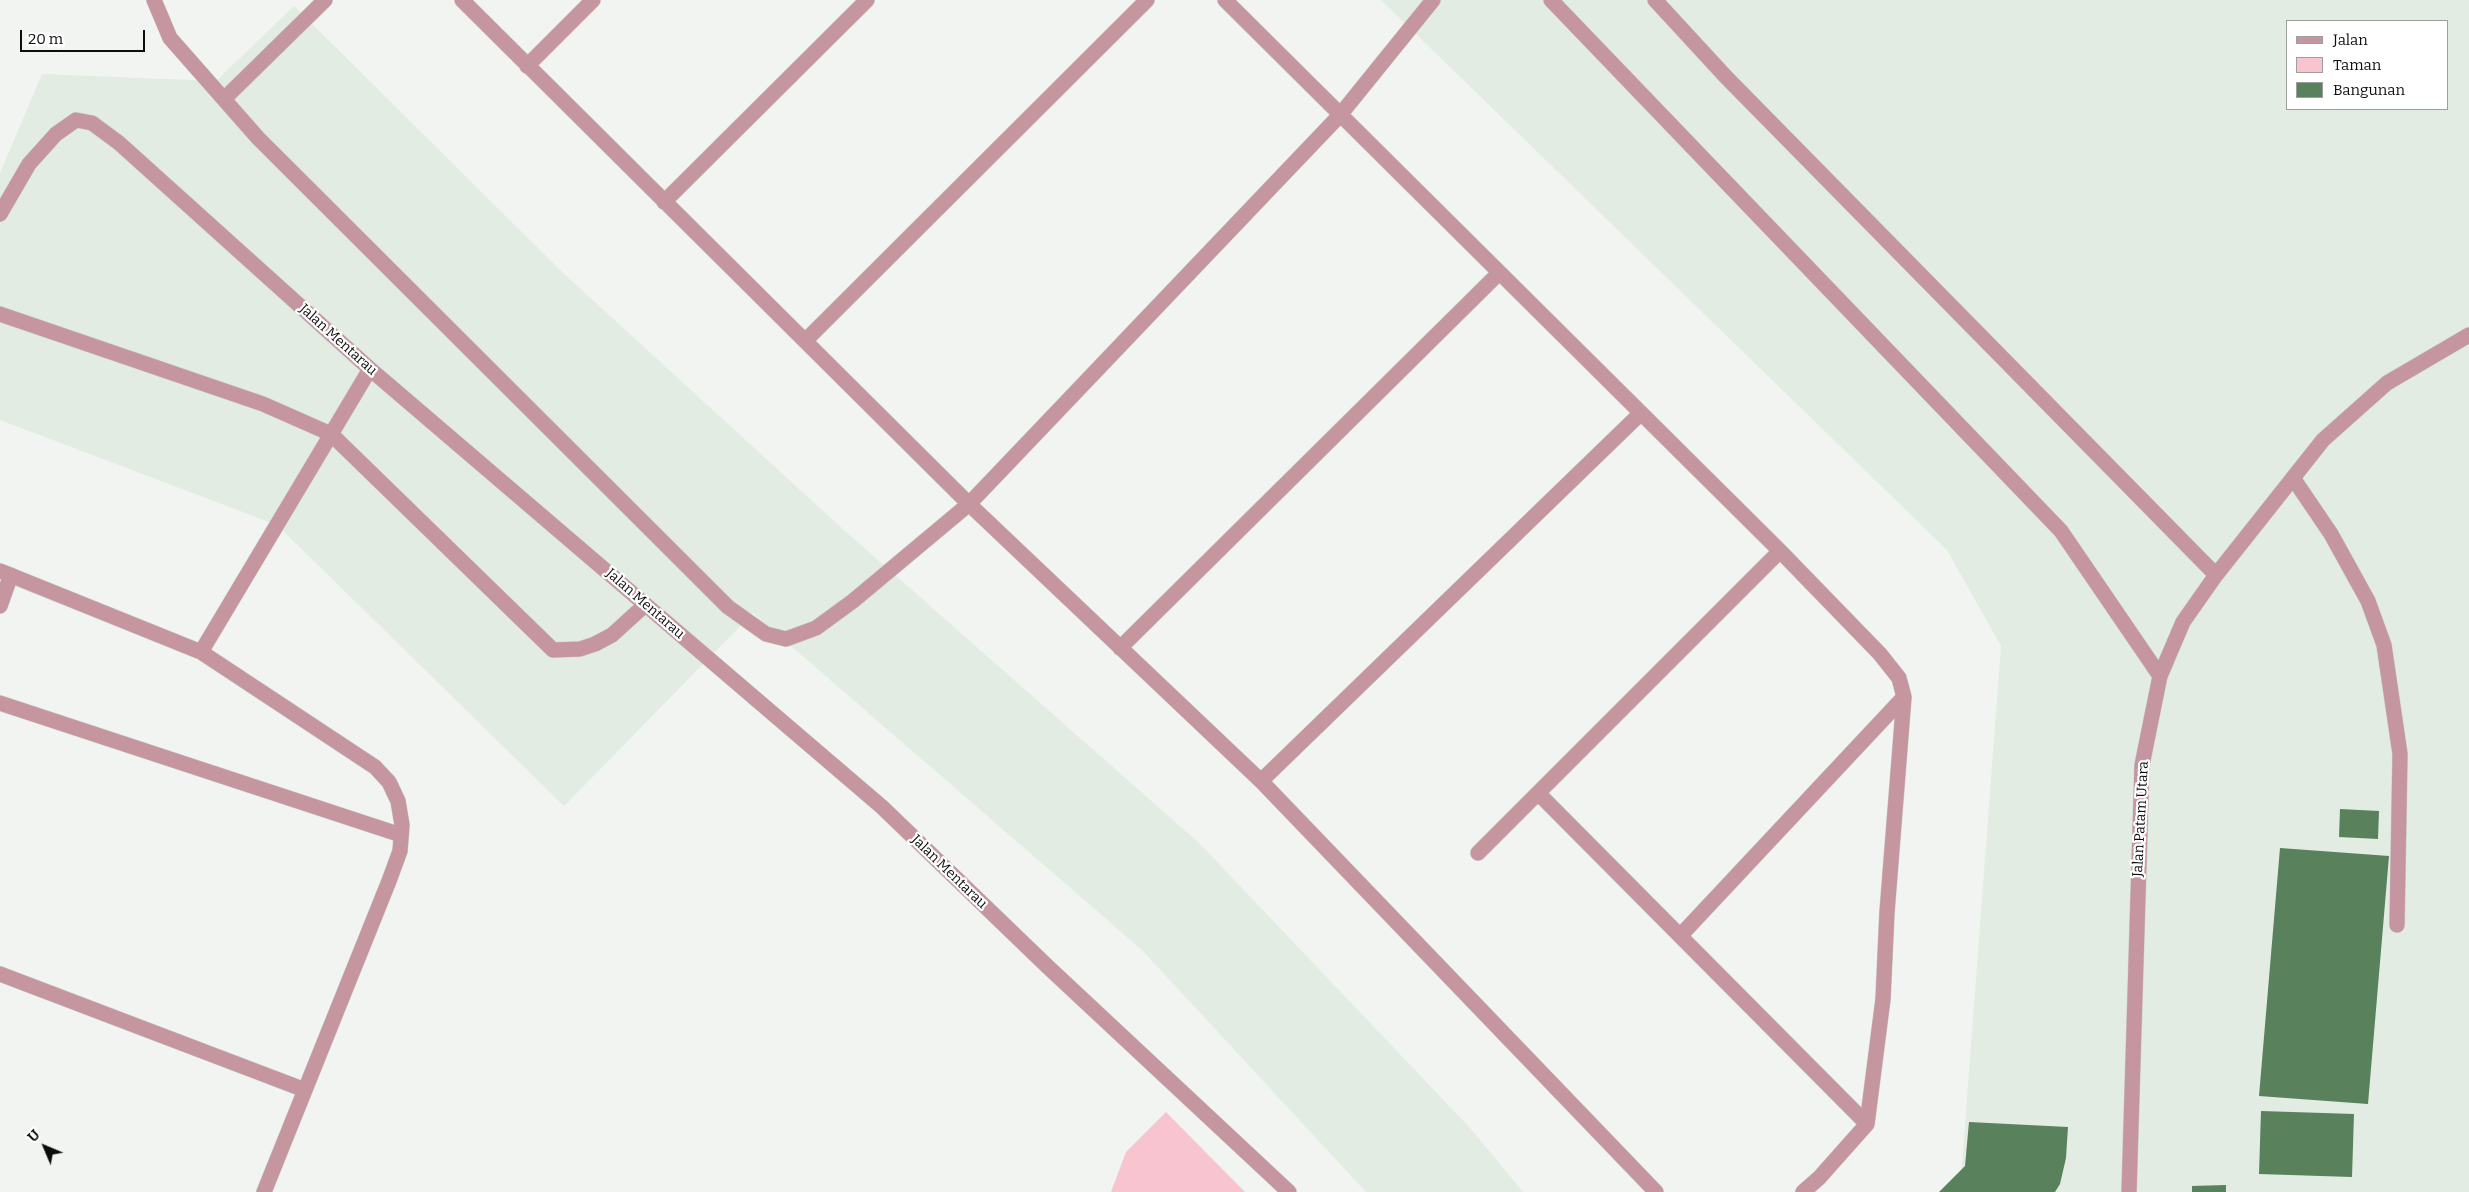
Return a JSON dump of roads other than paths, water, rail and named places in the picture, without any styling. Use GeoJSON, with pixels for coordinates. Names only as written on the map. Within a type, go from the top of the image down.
{"type":"FeatureCollection","features":[{"type":"Feature","properties":{"kind":"street"},"geometry":{"type":"LineString","coordinates":[[154,0],[170,38],[258,138],[728,607],[766,634],[786,639],[816,628],[853,601],[968,504],[1340,115],[1433,0]]}},
{"type":"Feature","properties":{"kind":"street"},"geometry":{"type":"LineString","coordinates":[[224,99],[324,0]]}},
{"type":"Feature","properties":{"kind":"street"},"geometry":{"type":"LineString","coordinates":[[462,0],[968,504],[1261,781],[1656,1192]]}},
{"type":"Feature","properties":{"kind":"street"},"geometry":{"type":"LineString","coordinates":[[527,66],[593,0]]}},
{"type":"Feature","properties":{"kind":"street"},"geometry":{"type":"LineString","coordinates":[[664,202],[867,0]]}},
{"type":"Feature","properties":{"kind":"street"},"geometry":{"type":"LineString","coordinates":[[805,341],[1147,0]]}},
{"type":"Feature","properties":{"kind":"street"},"geometry":{"type":"LineString","coordinates":[[1225,0],[1780,551],[1880,654],[1899,678],[1904,697],[1887,912],[1883,999],[1867,1124],[1803,1192]]}},
{"type":"Feature","properties":{"kind":"street"},"geometry":{"type":"LineString","coordinates":[[1551,0],[2061,531],[2160,676]]}},
{"type":"Feature","properties":{"kind":"street"},"geometry":{"type":"LineString","coordinates":[[1655,0],[1726,76],[2216,574]]}},
{"type":"Feature","properties":{"kind":"street","name":"Jalan Mentarau"},"geometry":{"type":"LineString","coordinates":[[0,214],[29,164],[56,134],[76,120],[92,123],[119,143],[370,369],[882,807],[1047,966],[1289,1192]]}},
{"type":"Feature","properties":{"kind":"street"},"geometry":{"type":"LineString","coordinates":[[1120,648],[1499,273]]}},
{"type":"Feature","properties":{"kind":"street"},"geometry":{"type":"LineString","coordinates":[[0,314],[262,404],[331,434],[553,650],[580,649],[595,644],[612,635],[645,605]]}},
{"type":"Feature","properties":{"kind":"street","name":"Jalan Patam Utara"},"geometry":{"type":"LineString","coordinates":[[2129,1192],[2142,765],[2160,676],[2183,622],[2216,574],[2323,440],[2387,383],[2469,335]]}},
{"type":"Feature","properties":{"kind":"street"},"geometry":{"type":"LineString","coordinates":[[201,652],[370,369]]}},
{"type":"Feature","properties":{"kind":"street"},"geometry":{"type":"LineString","coordinates":[[1261,781],[1641,413]]}},
{"type":"Feature","properties":{"kind":"street"},"geometry":{"type":"LineString","coordinates":[[2293,478],[2331,534],[2368,601],[2384,645],[2400,754],[2398,925]]}},
{"type":"Feature","properties":{"kind":"street"},"geometry":{"type":"LineString","coordinates":[[1478,853],[1780,551]]}},
{"type":"Feature","properties":{"kind":"street"},"geometry":{"type":"LineString","coordinates":[[0,606],[6,573],[201,652],[375,766],[389,782],[398,801],[402,824],[400,851],[390,881],[264,1192]]}},
{"type":"Feature","properties":{"kind":"street"},"geometry":{"type":"LineString","coordinates":[[1680,936],[1904,697]]}},
{"type":"Feature","properties":{"kind":"street"},"geometry":{"type":"LineString","coordinates":[[0,703],[401,835]]}},
{"type":"Feature","properties":{"kind":"street"},"geometry":{"type":"LineString","coordinates":[[1538,793],[1867,1124]]}},
{"type":"Feature","properties":{"kind":"street"},"geometry":{"type":"LineString","coordinates":[[0,974],[305,1090]]}}]}
